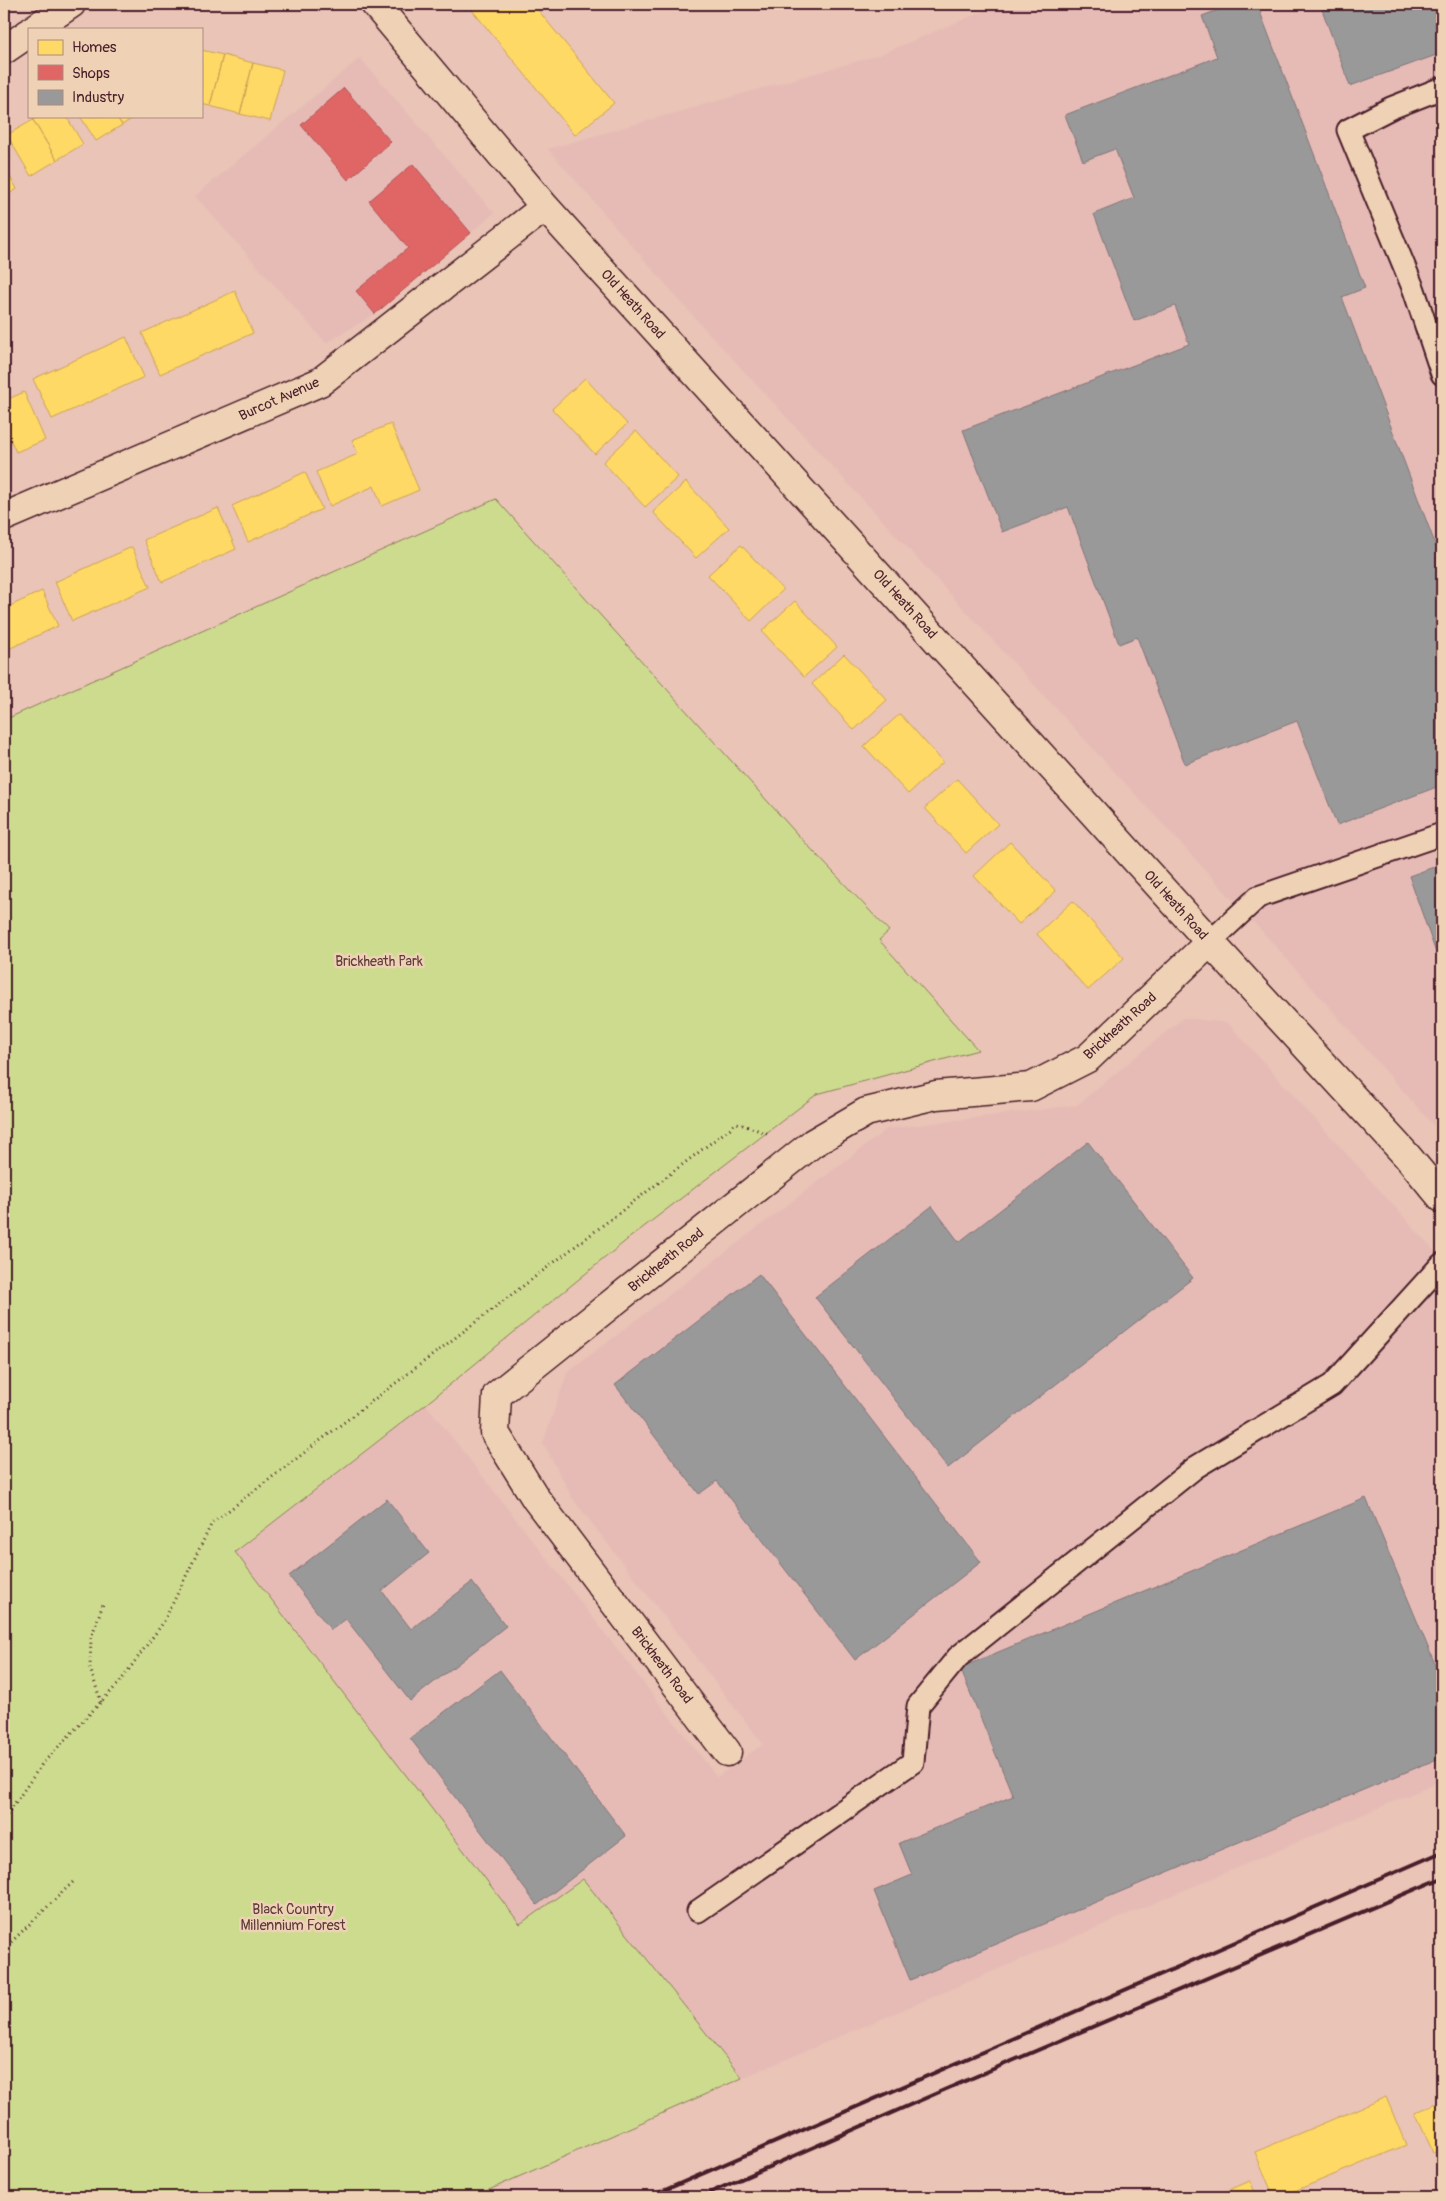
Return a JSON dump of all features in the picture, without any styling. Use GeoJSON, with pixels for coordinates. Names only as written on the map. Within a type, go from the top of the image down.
{"type":"FeatureCollection","features":[{"type":"Feature","properties":{"kind":"street"},"geometry":{"type":"LineString","coordinates":[[35,28],[71,4]]}},
{"type":"Feature","properties":{"kind":"street","name":"Old Heath Road"},"geometry":{"type":"LineString","coordinates":[[375,4],[546,206],[1210,942],[1407,1156],[1442,1198]]}},
{"type":"Feature","properties":{"kind":"street"},"geometry":{"type":"LineString","coordinates":[[4,50],[28,34]]}},
{"type":"Feature","properties":{"kind":"street","name":"Burcot Avenue"},"geometry":{"type":"LineString","coordinates":[[4,517],[320,382],[546,206]]}},
{"type":"Feature","properties":{"kind":"street","name":"Brickheath Road"},"geometry":{"type":"LineString","coordinates":[[727,1752],[536,1499],[495,1433],[497,1395],[813,1143],[866,1112],[936,1096],[1030,1087],[1047,1079],[1088,1058],[1210,942]]}},
{"type":"Feature","properties":{"kind":"lane"},"geometry":{"type":"LineString","coordinates":[[1442,88],[1391,108],[1348,130],[1414,290],[1442,374]]}},
{"type":"Feature","properties":{"kind":"lane"},"geometry":{"type":"LineString","coordinates":[[1210,942],[1258,897],[1442,834]]}},
{"type":"Feature","properties":{"kind":"lane"},"geometry":{"type":"LineString","coordinates":[[698,1911],[913,1762],[918,1706],[958,1657],[1196,1467],[1332,1385],[1442,1264]]}},
{"type":"Feature","properties":{"kind":"path"},"geometry":{"type":"LineString","coordinates":[[4,1819],[42,1764],[119,1683],[163,1623],[212,1523],[737,1123],[766,1133],[813,1143]]}},
{"type":"Feature","properties":{"kind":"path"},"geometry":{"type":"LineString","coordinates":[[101,1702],[90,1668],[92,1638],[103,1604]]}},
{"type":"Feature","properties":{"kind":"path"},"geometry":{"type":"LineString","coordinates":[[4,1949],[73,1882]]}},
{"type":"Feature","properties":{"kind":"shaded area"},"geometry":{"type":"Polygon","coordinates":[[[1000,4],[1442,4],[1442,1135],[1269,939],[695,318],[548,149],[879,55],[1000,4]]]}},
{"type":"Feature","properties":{"kind":"shaded area"},"geometry":{"type":"Polygon","coordinates":[[[360,58],[494,213],[375,314],[326,343],[195,196],[360,58]]]}},
{"type":"Feature","properties":{"kind":"shaded area"},"geometry":{"type":"Polygon","coordinates":[[[1183,1018],[1228,1023],[1442,1259],[1442,1781],[742,2078],[583,1879],[520,1925],[235,1552],[426,1404],[717,1777],[763,1744],[573,1499],[543,1443],[567,1373],[887,1129],[1077,1105],[1183,1018]]]}},
{"type":"Feature","properties":{"kind":"green space","name":"Brickheath Park"},"geometry":{"type":"Polygon","coordinates":[[[496,499],[796,833],[889,931],[879,940],[978,1050],[817,1094],[628,1239],[426,1404],[235,1552],[520,1924],[583,1879],[742,2078],[473,2197],[4,2197],[4,720],[496,499]]]}},
{"type":"Feature","properties":{"kind":"building: Homes"},"geometry":{"type":"Polygon","coordinates":[[[467,4],[533,4],[614,103],[575,135],[467,4]]]}},
{"type":"Feature","properties":{"kind":"building: Homes"},"geometry":{"type":"Polygon","coordinates":[[[202,50],[223,55],[210,106],[202,104],[202,50]]]}},
{"type":"Feature","properties":{"kind":"building: Homes"},"geometry":{"type":"Polygon","coordinates":[[[223,55],[253,63],[240,114],[210,106],[223,55]]]}},
{"type":"Feature","properties":{"kind":"building: Homes"},"geometry":{"type":"Polygon","coordinates":[[[253,63],[283,70],[270,121],[240,114],[253,63]]]}},
{"type":"Feature","properties":{"kind":"building: Homes"},"geometry":{"type":"Polygon","coordinates":[[[36,118],[67,118],[83,144],[57,160],[33,120],[36,118]]]}},
{"type":"Feature","properties":{"kind":"building: Homes"},"geometry":{"type":"Polygon","coordinates":[[[81,118],[117,118],[122,125],[96,141],[81,118]]]}},
{"type":"Feature","properties":{"kind":"building: Homes"},"geometry":{"type":"Polygon","coordinates":[[[117,118],[133,118],[122,125],[117,118]]]}},
{"type":"Feature","properties":{"kind":"building: Homes"},"geometry":{"type":"Polygon","coordinates":[[[33,120],[57,160],[31,176],[7,135],[33,120]]]}},
{"type":"Feature","properties":{"kind":"building: Homes"},"geometry":{"type":"Polygon","coordinates":[[[4,166],[17,189],[4,197],[4,166]]]}},
{"type":"Feature","properties":{"kind":"building: Homes"},"geometry":{"type":"Polygon","coordinates":[[[235,291],[253,333],[160,374],[142,333],[235,291]]]}},
{"type":"Feature","properties":{"kind":"building: Homes"},"geometry":{"type":"Polygon","coordinates":[[[126,337],[144,377],[52,419],[33,379],[126,337]]]}},
{"type":"Feature","properties":{"kind":"building: Homes"},"geometry":{"type":"Polygon","coordinates":[[[585,378],[627,424],[595,454],[552,409],[585,378]]]}},
{"type":"Feature","properties":{"kind":"building: Homes"},"geometry":{"type":"Polygon","coordinates":[[[24,392],[45,440],[16,452],[10,439],[4,441],[4,401],[24,392]]]}},
{"type":"Feature","properties":{"kind":"building: Homes"},"geometry":{"type":"Polygon","coordinates":[[[391,424],[419,490],[382,506],[374,486],[330,506],[316,472],[358,454],[352,440],[391,424]]]}},
{"type":"Feature","properties":{"kind":"building: Homes"},"geometry":{"type":"Polygon","coordinates":[[[636,431],[678,477],[645,507],[603,462],[636,431]]]}},
{"type":"Feature","properties":{"kind":"building: Homes"},"geometry":{"type":"Polygon","coordinates":[[[305,472],[322,509],[248,542],[232,506],[305,472]]]}},
{"type":"Feature","properties":{"kind":"building: Homes"},"geometry":{"type":"Polygon","coordinates":[[[686,482],[729,528],[696,558],[653,512],[686,482]]]}},
{"type":"Feature","properties":{"kind":"building: Homes"},"geometry":{"type":"Polygon","coordinates":[[[218,508],[236,549],[162,582],[144,540],[218,508]]]}},
{"type":"Feature","properties":{"kind":"building: Homes"},"geometry":{"type":"Polygon","coordinates":[[[741,545],[783,590],[751,621],[708,575],[741,545]]]}},
{"type":"Feature","properties":{"kind":"building: Homes"},"geometry":{"type":"Polygon","coordinates":[[[132,547],[150,587],[72,621],[55,582],[132,547]]]}},
{"type":"Feature","properties":{"kind":"building: Homes"},"geometry":{"type":"Polygon","coordinates":[[[42,591],[58,626],[4,651],[4,609],[42,591]]]}},
{"type":"Feature","properties":{"kind":"building: Homes"},"geometry":{"type":"Polygon","coordinates":[[[795,601],[837,647],[804,677],[762,631],[795,601]]]}},
{"type":"Feature","properties":{"kind":"building: Homes"},"geometry":{"type":"Polygon","coordinates":[[[844,654],[887,700],[854,730],[812,684],[844,654]]]}},
{"type":"Feature","properties":{"kind":"building: Homes"},"geometry":{"type":"Polygon","coordinates":[[[900,714],[943,762],[908,794],[864,746],[900,714]]]}},
{"type":"Feature","properties":{"kind":"building: Homes"},"geometry":{"type":"Polygon","coordinates":[[[957,779],[998,824],[966,853],[925,808],[957,779]]]}},
{"type":"Feature","properties":{"kind":"building: Homes"},"geometry":{"type":"Polygon","coordinates":[[[1010,842],[1056,891],[1019,924],[974,876],[1010,842]]]}},
{"type":"Feature","properties":{"kind":"building: Homes"},"geometry":{"type":"Polygon","coordinates":[[[1073,901],[1124,958],[1088,990],[1037,934],[1073,901]]]}},
{"type":"Feature","properties":{"kind":"building: Homes"},"geometry":{"type":"Polygon","coordinates":[[[1386,2097],[1406,2145],[1280,2197],[1274,2197],[1255,2152],[1386,2097]]]}},
{"type":"Feature","properties":{"kind":"building: Homes"},"geometry":{"type":"Polygon","coordinates":[[[1442,2100],[1442,2148],[1433,2152],[1415,2113],[1442,2100]]]}},
{"type":"Feature","properties":{"kind":"building: Homes"},"geometry":{"type":"Polygon","coordinates":[[[1250,2181],[1257,2197],[1213,2197],[1250,2181]]]}},
{"type":"Feature","properties":{"kind":"building: Shops"},"geometry":{"type":"Polygon","coordinates":[[[344,88],[391,142],[348,180],[301,125],[344,88]]]}},
{"type":"Feature","properties":{"kind":"building: Shops"},"geometry":{"type":"Polygon","coordinates":[[[413,164],[471,233],[375,314],[356,291],[408,248],[369,201],[413,164]]]}},
{"type":"Feature","properties":{"kind":"building: Industry"},"geometry":{"type":"Polygon","coordinates":[[[1234,4],[1257,4],[1365,288],[1342,297],[1442,562],[1442,785],[1337,825],[1297,721],[1185,764],[1137,637],[1119,644],[1068,507],[1002,532],[963,430],[1189,344],[1175,306],[1134,321],[1094,214],[1134,198],[1115,149],[1083,161],[1065,115],[1217,57],[1202,16],[1234,4]]]}},
{"type":"Feature","properties":{"kind":"building: Industry"},"geometry":{"type":"Polygon","coordinates":[[[1320,4],[1442,4],[1442,53],[1350,86],[1320,4]]]}},
{"type":"Feature","properties":{"kind":"building: Industry"},"geometry":{"type":"Polygon","coordinates":[[[1442,864],[1442,970],[1409,876],[1442,864]]]}},
{"type":"Feature","properties":{"kind":"building: Industry"},"geometry":{"type":"Polygon","coordinates":[[[1088,1142],[1193,1278],[948,1468],[815,1297],[932,1206],[959,1242],[1088,1142]]]}},
{"type":"Feature","properties":{"kind":"building: Industry"},"geometry":{"type":"Polygon","coordinates":[[[759,1274],[981,1562],[855,1660],[717,1481],[699,1494],[615,1385],[759,1274]]]}},
{"type":"Feature","properties":{"kind":"building: Industry"},"geometry":{"type":"Polygon","coordinates":[[[1366,1498],[1442,1681],[1442,1757],[910,1980],[874,1891],[912,1875],[899,1843],[1013,1796],[960,1668],[1366,1498]]]}},
{"type":"Feature","properties":{"kind":"building: Industry"},"geometry":{"type":"Polygon","coordinates":[[[387,1499],[429,1553],[382,1591],[411,1629],[472,1582],[506,1626],[410,1701],[346,1619],[331,1630],[289,1576],[387,1499]]]}},
{"type":"Feature","properties":{"kind":"building: Industry"},"geometry":{"type":"Polygon","coordinates":[[[500,1670],[626,1836],[537,1905],[410,1738],[500,1670]]]}},
{"type":"Feature","properties":{"kind":"railway"},"geometry":{"type":"LineString","coordinates":[[649,2197],[1442,1852]]}},
{"type":"Feature","properties":{"kind":"railway"},"geometry":{"type":"LineString","coordinates":[[700,2197],[944,2090],[1442,1878]]}},
{"type":"Feature","properties":{"kind":"park label","name":"Black Country Millennium Forest"},"geometry":{"type":"Point","coordinates":[293,1918]}}]}
